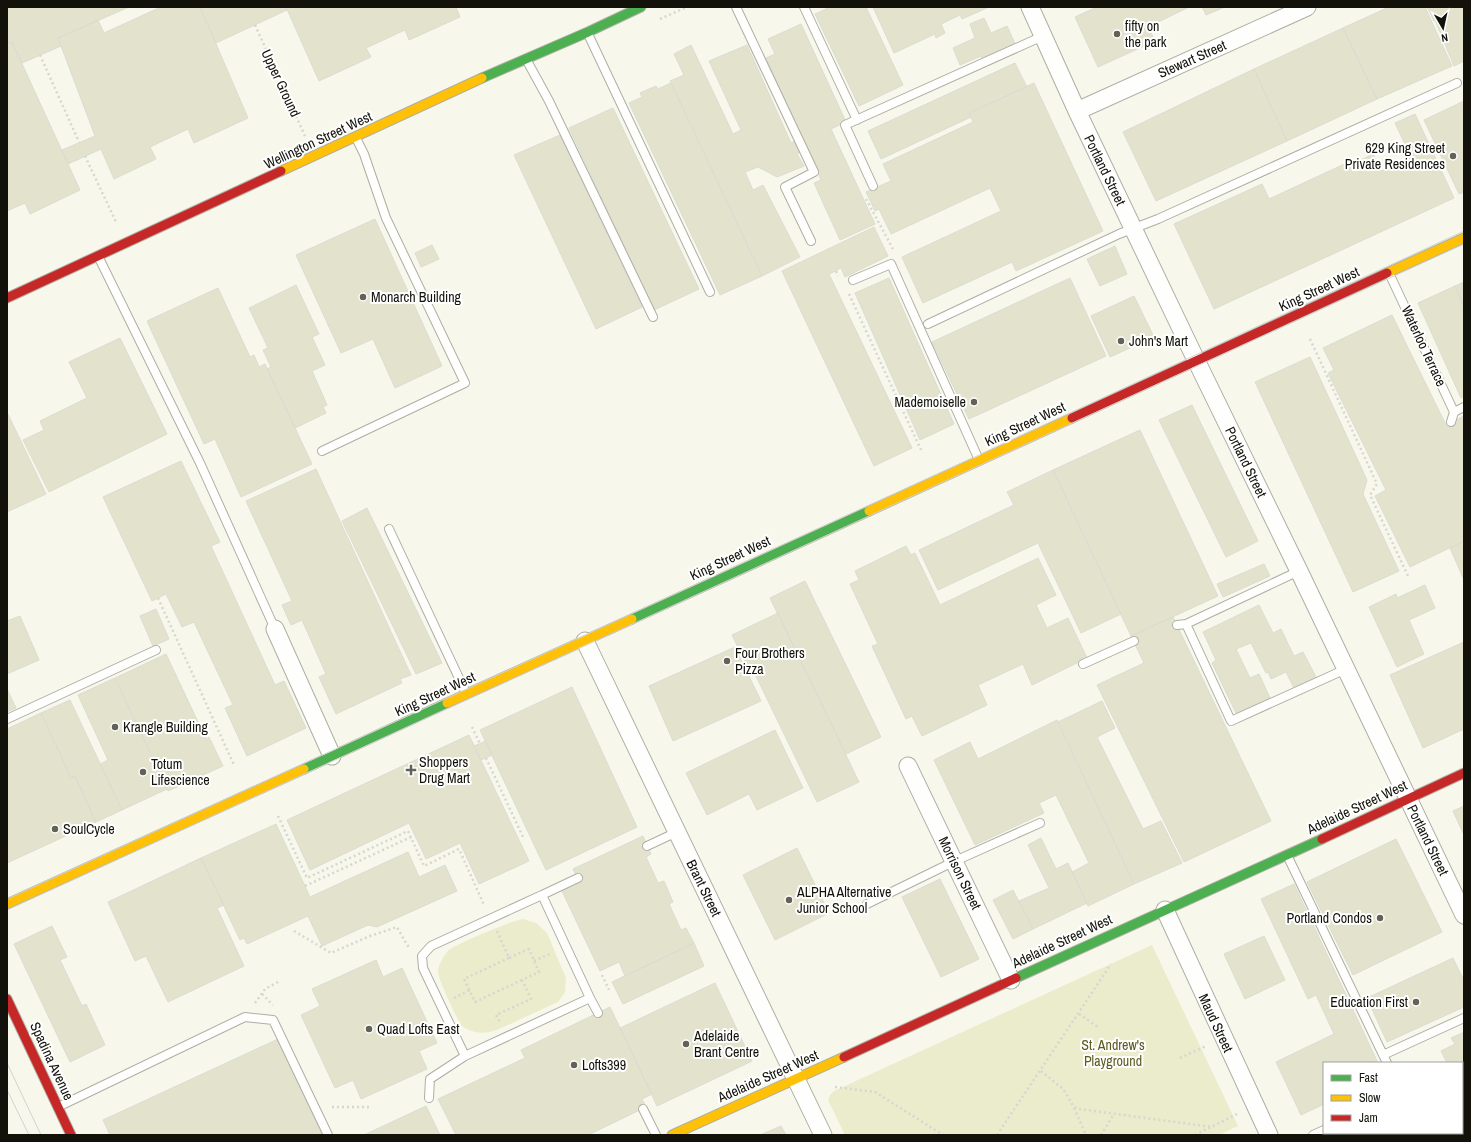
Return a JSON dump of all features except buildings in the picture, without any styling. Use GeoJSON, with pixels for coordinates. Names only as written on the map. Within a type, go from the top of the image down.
{"type":"FeatureCollection","features":[{"type":"Feature","properties":{"kind":"main road","name":"Wellington Street West"},"geometry":{"type":"LineString","coordinates":[[7,298],[356,138],[526,58],[588,32],[640,7]]}},
{"type":"Feature","properties":{"kind":"main road","name":"King Street West"},"geometry":{"type":"LineString","coordinates":[[7,904],[1464,238]]}},
{"type":"Feature","properties":{"kind":"main road","name":"Adelaide Street West"},"geometry":{"type":"LineString","coordinates":[[672,1135],[1464,773]]}},
{"type":"Feature","properties":{"kind":"main road","name":"Spadina Avenue"},"geometry":{"type":"LineString","coordinates":[[7,999],[71,1135]]}},
{"type":"Feature","properties":{"kind":"street","name":"Portland Street"},"geometry":{"type":"LineString","coordinates":[[1030,7],[1077,111],[1196,360],[1464,915]]}},
{"type":"Feature","properties":{"kind":"street","name":"Stewart Street"},"geometry":{"type":"LineString","coordinates":[[1077,111],[1306,7]]}},
{"type":"Feature","properties":{"kind":"street"},"geometry":{"type":"LineString","coordinates":[[275,630],[332,756]]}},
{"type":"Feature","properties":{"kind":"street","name":"Brant Street"},"geometry":{"type":"LineString","coordinates":[[585,641],[823,1135]]}},
{"type":"Feature","properties":{"kind":"street","name":"Morrison Street"},"geometry":{"type":"LineString","coordinates":[[908,766],[1011,980]]}},
{"type":"Feature","properties":{"kind":"street","name":"Maud Street"},"geometry":{"type":"LineString","coordinates":[[1165,910],[1269,1135]]}},
{"type":"Feature","properties":{"kind":"lane"},"geometry":{"type":"LineString","coordinates":[[736,7],[814,172],[786,187],[811,241]]}},
{"type":"Feature","properties":{"kind":"lane"},"geometry":{"type":"LineString","coordinates":[[804,7],[857,120]]}},
{"type":"Feature","properties":{"kind":"lane"},"geometry":{"type":"LineString","coordinates":[[588,32],[710,292]]}},
{"type":"Feature","properties":{"kind":"lane"},"geometry":{"type":"LineString","coordinates":[[872,184],[845,125],[1043,36]]}},
{"type":"Feature","properties":{"kind":"lane"},"geometry":{"type":"LineString","coordinates":[[526,58],[549,101],[653,317]]}},
{"type":"Feature","properties":{"kind":"lane"},"geometry":{"type":"LineString","coordinates":[[928,324],[1134,228],[1158,220],[1457,83]]}},
{"type":"Feature","properties":{"kind":"lane"},"geometry":{"type":"LineString","coordinates":[[322,451],[465,384],[386,218],[364,154],[356,138]]}},
{"type":"Feature","properties":{"kind":"lane"},"geometry":{"type":"LineString","coordinates":[[98,256],[200,463],[275,630]]}},
{"type":"Feature","properties":{"kind":"lane"},"geometry":{"type":"LineString","coordinates":[[853,280],[891,264],[979,461]]}},
{"type":"Feature","properties":{"kind":"lane","name":"Waterloo Terrace"},"geometry":{"type":"LineString","coordinates":[[1389,272],[1454,412]]}},
{"type":"Feature","properties":{"kind":"lane"},"geometry":{"type":"LineString","coordinates":[[1451,422],[1454,412],[1464,407]]}},
{"type":"Feature","properties":{"kind":"lane"},"geometry":{"type":"LineString","coordinates":[[389,529],[467,695]]}},
{"type":"Feature","properties":{"kind":"lane"},"geometry":{"type":"LineString","coordinates":[[1177,625],[1186,624],[1299,571]]}},
{"type":"Feature","properties":{"kind":"lane"},"geometry":{"type":"LineString","coordinates":[[1186,624],[1231,721],[1346,669]]}},
{"type":"Feature","properties":{"kind":"lane"},"geometry":{"type":"LineString","coordinates":[[1083,664],[1134,641]]}},
{"type":"Feature","properties":{"kind":"lane"},"geometry":{"type":"LineString","coordinates":[[7,719],[156,650]]}},
{"type":"Feature","properties":{"kind":"lane"},"geometry":{"type":"LineString","coordinates":[[867,904],[1040,823]]}},
{"type":"Feature","properties":{"kind":"lane"},"geometry":{"type":"LineString","coordinates":[[648,846],[677,832]]}},
{"type":"Feature","properties":{"kind":"lane"},"geometry":{"type":"LineString","coordinates":[[1287,854],[1386,1062]]}},
{"type":"Feature","properties":{"kind":"lane"},"geometry":{"type":"LineString","coordinates":[[465,1056],[423,968],[422,956],[431,946],[578,878]]}},
{"type":"Feature","properties":{"kind":"lane"},"geometry":{"type":"LineString","coordinates":[[542,895],[598,1013]]}},
{"type":"Feature","properties":{"kind":"lane"},"geometry":{"type":"LineString","coordinates":[[430,1098],[430,1079],[465,1056],[590,998]]}},
{"type":"Feature","properties":{"kind":"lane"},"geometry":{"type":"LineString","coordinates":[[58,1107],[245,1017],[273,1020],[328,1135]]}},
{"type":"Feature","properties":{"kind":"lane"},"geometry":{"type":"LineString","coordinates":[[1383,1055],[1464,1018]]}},
{"type":"Feature","properties":{"kind":"lane"},"geometry":{"type":"LineString","coordinates":[[643,1109],[656,1135]]}},
{"type":"Feature","properties":{"kind":"lane"},"geometry":{"type":"LineString","coordinates":[[1313,1135],[1323,1130]]}},
{"type":"Feature","properties":{"kind":"path","name":"Upper Ground"},"geometry":{"type":"LineString","coordinates":[[255,25],[308,142]]}},
{"type":"Feature","properties":{"kind":"path"},"geometry":{"type":"LineString","coordinates":[[40,55],[79,142]]}},
{"type":"Feature","properties":{"kind":"path"},"geometry":{"type":"LineString","coordinates":[[85,156],[119,229]]}},
{"type":"Feature","properties":{"kind":"path"},"geometry":{"type":"LineString","coordinates":[[872,184],[863,190],[869,206],[896,256]]}},
{"type":"Feature","properties":{"kind":"path"},"geometry":{"type":"LineString","coordinates":[[836,271],[839,277]]}},
{"type":"Feature","properties":{"kind":"path"},"geometry":{"type":"LineString","coordinates":[[846,288],[921,450]]}},
{"type":"Feature","properties":{"kind":"path"},"geometry":{"type":"LineString","coordinates":[[1310,339],[1377,484],[1370,495],[1409,578]]}},
{"type":"Feature","properties":{"kind":"path"},"geometry":{"type":"LineString","coordinates":[[158,598],[234,765]]}},
{"type":"Feature","properties":{"kind":"path"},"geometry":{"type":"LineString","coordinates":[[472,727],[480,744]]}},
{"type":"Feature","properties":{"kind":"path"},"geometry":{"type":"LineString","coordinates":[[486,758],[524,839]]}},
{"type":"Feature","properties":{"kind":"path"},"geometry":{"type":"LineString","coordinates":[[278,816],[307,878],[305,886],[411,837]]}},
{"type":"Feature","properties":{"kind":"path"},"geometry":{"type":"LineString","coordinates":[[307,878],[408,831],[424,866],[459,849],[509,958]]}},
{"type":"Feature","properties":{"kind":"path"},"geometry":{"type":"LineString","coordinates":[[294,931],[331,953],[397,926],[407,945],[422,956]]}},
{"type":"Feature","properties":{"kind":"path"},"geometry":{"type":"LineString","coordinates":[[529,949],[534,961],[539,972],[475,1002],[464,979],[529,949]]}},
{"type":"Feature","properties":{"kind":"path"},"geometry":{"type":"LineString","coordinates":[[534,961],[548,955]]}},
{"type":"Feature","properties":{"kind":"path"},"geometry":{"type":"LineString","coordinates":[[997,1135],[1111,964]]}},
{"type":"Feature","properties":{"kind":"path"},"geometry":{"type":"LineString","coordinates":[[602,975],[609,990]]}},
{"type":"Feature","properties":{"kind":"path"},"geometry":{"type":"LineString","coordinates":[[506,1036],[496,1015],[531,999],[522,980]]}},
{"type":"Feature","properties":{"kind":"path"},"geometry":{"type":"LineString","coordinates":[[245,1017],[265,989],[278,982]]}},
{"type":"Feature","properties":{"kind":"path"},"geometry":{"type":"LineString","coordinates":[[461,994],[470,990]]}},
{"type":"Feature","properties":{"kind":"path"},"geometry":{"type":"LineString","coordinates":[[262,994],[277,1009]]}},
{"type":"Feature","properties":{"kind":"path"},"geometry":{"type":"LineString","coordinates":[[1078,1014],[1098,1027]]}},
{"type":"Feature","properties":{"kind":"path"},"geometry":{"type":"LineString","coordinates":[[1180,1058],[1206,1046]]}},
{"type":"Feature","properties":{"kind":"path"},"geometry":{"type":"LineString","coordinates":[[1041,1071],[1063,1089],[1074,1107],[1086,1135]]}},
{"type":"Feature","properties":{"kind":"path"},"geometry":{"type":"LineString","coordinates":[[835,1087],[875,1092],[943,1135]]}},
{"type":"Feature","properties":{"kind":"path"},"geometry":{"type":"LineString","coordinates":[[1074,1107],[1212,1127]]}},
{"type":"Feature","properties":{"kind":"path"},"geometry":{"type":"LineString","coordinates":[[1101,1135],[1114,1114]]}},
{"type":"Feature","properties":{"kind":"path"},"geometry":{"type":"LineString","coordinates":[[1195,1135],[1237,1114]]}},
{"type":"Feature","properties":{"kind":"green space"},"geometry":{"type":"Polygon","coordinates":[[[523,919],[536,923],[547,933],[566,978],[565,992],[558,1002],[497,1030],[488,1032],[470,1031],[462,1026],[445,992],[438,973],[441,961],[448,951],[459,944],[498,927],[523,919]]]}},
{"type":"Feature","properties":{"kind":"green space","name":"St. Andrew's Playground"},"geometry":{"type":"Polygon","coordinates":[[[1152,945],[1238,1126],[1219,1135],[845,1135],[828,1100],[834,1091],[1152,945]]]}},
{"type":"Feature","properties":{"kind":"tram line"},"geometry":{"type":"LineString","coordinates":[[7,899],[977,456],[1464,231]]}},
{"type":"Feature","properties":{"kind":"tram line"},"geometry":{"type":"LineString","coordinates":[[7,910],[1464,244]]}},
{"type":"Feature","properties":{"kind":"tram line"},"geometry":{"type":"LineString","coordinates":[[7,1063],[41,1135]]}},
{"type":"Feature","properties":{"kind":"tram line"},"geometry":{"type":"LineString","coordinates":[[7,1090],[29,1135]]}},
{"type":"Feature","properties":{"kind":"traffic: fast"},"geometry":{"type":"LineString","coordinates":[[482,78],[588,32],[641,7]]}},
{"type":"Feature","properties":{"kind":"traffic: fast"},"geometry":{"type":"LineString","coordinates":[[632,619],[869,511]]}},
{"type":"Feature","properties":{"kind":"traffic: fast"},"geometry":{"type":"LineString","coordinates":[[304,769],[447,703]]}},
{"type":"Feature","properties":{"kind":"traffic: fast"},"geometry":{"type":"LineString","coordinates":[[1016,978],[1322,839]]}},
{"type":"Feature","properties":{"kind":"traffic: slow"},"geometry":{"type":"LineString","coordinates":[[281,171],[482,78]]}},
{"type":"Feature","properties":{"kind":"traffic: slow"},"geometry":{"type":"LineString","coordinates":[[1387,273],[1464,238]]}},
{"type":"Feature","properties":{"kind":"traffic: slow"},"geometry":{"type":"LineString","coordinates":[[869,511],[1072,418]]}},
{"type":"Feature","properties":{"kind":"traffic: slow"},"geometry":{"type":"LineString","coordinates":[[447,703],[632,619]]}},
{"type":"Feature","properties":{"kind":"traffic: slow"},"geometry":{"type":"LineString","coordinates":[[7,904],[304,769]]}},
{"type":"Feature","properties":{"kind":"traffic: slow"},"geometry":{"type":"LineString","coordinates":[[672,1135],[844,1057]]}},
{"type":"Feature","properties":{"kind":"traffic: jam"},"geometry":{"type":"LineString","coordinates":[[7,298],[281,171]]}},
{"type":"Feature","properties":{"kind":"traffic: jam"},"geometry":{"type":"LineString","coordinates":[[1072,418],[1387,273]]}},
{"type":"Feature","properties":{"kind":"traffic: jam"},"geometry":{"type":"LineString","coordinates":[[1322,839],[1464,773]]}},
{"type":"Feature","properties":{"kind":"traffic: jam"},"geometry":{"type":"LineString","coordinates":[[844,1057],[1016,978]]}},
{"type":"Feature","properties":{"kind":"traffic: jam"},"geometry":{"type":"LineString","coordinates":[[7,999],[71,1135]]}},
{"type":"Feature","properties":{"kind":"place","name":"fifty on the park"},"geometry":{"type":"Point","coordinates":[1117,34]}},
{"type":"Feature","properties":{"kind":"place","name":"629 King Street Private Residences"},"geometry":{"type":"Point","coordinates":[1453,156]}},
{"type":"Feature","properties":{"kind":"place","name":"Monarch Building"},"geometry":{"type":"Point","coordinates":[363,297]}},
{"type":"Feature","properties":{"kind":"place","name":"John's Mart"},"geometry":{"type":"Point","coordinates":[1121,341]}},
{"type":"Feature","properties":{"kind":"place","name":"Mademoiselle"},"geometry":{"type":"Point","coordinates":[974,402]}},
{"type":"Feature","properties":{"kind":"place","name":"Four Brothers Pizza"},"geometry":{"type":"Point","coordinates":[727,661]}},
{"type":"Feature","properties":{"kind":"place","name":"Krangle Building"},"geometry":{"type":"Point","coordinates":[115,727]}},
{"type":"Feature","properties":{"kind":"place","name":"Shoppers Drug Mart"},"geometry":{"type":"Point","coordinates":[411,770]}},
{"type":"Feature","properties":{"kind":"place","name":"Totum Lifescience"},"geometry":{"type":"Point","coordinates":[143,772]}},
{"type":"Feature","properties":{"kind":"place","name":"SoulCycle"},"geometry":{"type":"Point","coordinates":[55,829]}},
{"type":"Feature","properties":{"kind":"place","name":"ALPHA Alternative Junior School"},"geometry":{"type":"Point","coordinates":[789,900]}},
{"type":"Feature","properties":{"kind":"place","name":"Portland Condos"},"geometry":{"type":"Point","coordinates":[1380,918]}},
{"type":"Feature","properties":{"kind":"place","name":"Education First"},"geometry":{"type":"Point","coordinates":[1416,1002]}},
{"type":"Feature","properties":{"kind":"place","name":"Quad Lofts East"},"geometry":{"type":"Point","coordinates":[369,1029]}},
{"type":"Feature","properties":{"kind":"place","name":"Adelaide Brant Centre"},"geometry":{"type":"Point","coordinates":[686,1044]}},
{"type":"Feature","properties":{"kind":"place","name":"Lofts399"},"geometry":{"type":"Point","coordinates":[574,1065]}}]}
